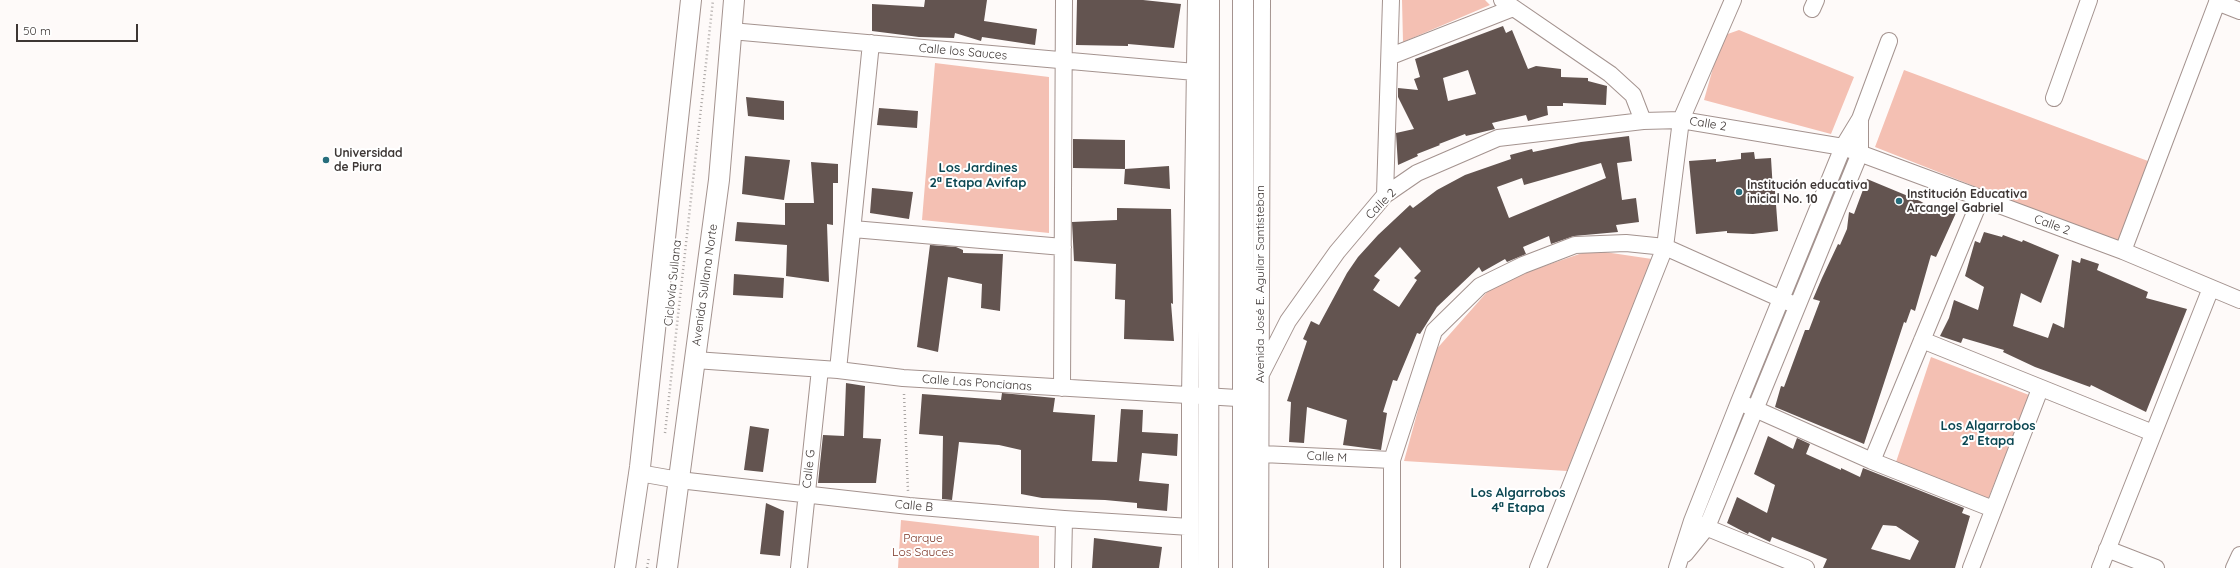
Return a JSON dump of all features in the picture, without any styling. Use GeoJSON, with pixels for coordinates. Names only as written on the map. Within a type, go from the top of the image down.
{"type":"FeatureCollection","features":[{"type":"Feature","properties":{"kind":"main road"},"geometry":{"type":"LineString","coordinates":[[625,568],[639,473],[691,0]]}},
{"type":"Feature","properties":{"kind":"main road","name":"Avenida Sullana Norte"},"geometry":{"type":"LineString","coordinates":[[667,568],[719,180],[734,0]]}},
{"type":"Feature","properties":{"kind":"main road"},"geometry":{"type":"LineString","coordinates":[[1208,568],[1200,397],[1209,0]]}},
{"type":"Feature","properties":{"kind":"main road","name":"Avenida José E. Aguilar Santisteban"},"geometry":{"type":"LineString","coordinates":[[1243,0],[1252,399],[1243,568]]}},
{"type":"Feature","properties":{"kind":"street"},"geometry":{"type":"LineString","coordinates":[[1062,388],[1064,0]]}},
{"type":"Feature","properties":{"kind":"street"},"geometry":{"type":"LineString","coordinates":[[1190,568],[1190,527],[1200,397],[1195,72],[1196,0]]}},
{"type":"Feature","properties":{"kind":"street","name":"Avenida José E. Aguilar Santisteban"},"geometry":{"type":"LineString","coordinates":[[1260,568],[1262,454],[1252,399],[1260,378],[1262,0]]}},
{"type":"Feature","properties":{"kind":"street"},"geometry":{"type":"LineString","coordinates":[[1385,195],[1391,56],[1391,0]]}},
{"type":"Feature","properties":{"kind":"street"},"geometry":{"type":"LineString","coordinates":[[1538,568],[1666,247],[1681,120],[1733,0]]}},
{"type":"Feature","properties":{"kind":"street"},"geometry":{"type":"LineString","coordinates":[[2054,98],[2088,0]]}},
{"type":"Feature","properties":{"kind":"street"},"geometry":{"type":"LineString","coordinates":[[2122,251],[2217,1],[2240,11]]}},
{"type":"Feature","properties":{"kind":"street"},"geometry":{"type":"LineString","coordinates":[[1391,56],[1507,4],[1610,74],[1633,95],[1643,121]]}},
{"type":"Feature","properties":{"kind":"street","name":"Calle los Sauces"},"geometry":{"type":"LineString","coordinates":[[731,31],[1195,72]]}},
{"type":"Feature","properties":{"kind":"street"},"geometry":{"type":"LineString","coordinates":[[1678,565],[1692,521],[1739,402],[1843,147],[1860,119],[1889,41]]}},
{"type":"Feature","properties":{"kind":"street"},"geometry":{"type":"LineString","coordinates":[[838,370],[871,44]]}},
{"type":"Feature","properties":{"kind":"street"},"geometry":{"type":"LineString","coordinates":[[1678,565],[1707,527],[1860,153],[1860,119]]}},
{"type":"Feature","properties":{"kind":"street","name":"Calle 2"},"geometry":{"type":"LineString","coordinates":[[1260,378],[1288,321],[1310,287],[1385,195],[1417,173],[1498,138],[1643,121],[1681,120],[1843,147],[2122,251],[2240,300]]}},
{"type":"Feature","properties":{"kind":"street"},"geometry":{"type":"LineString","coordinates":[[1872,462],[1981,198]]}},
{"type":"Feature","properties":{"kind":"street"},"geometry":{"type":"LineString","coordinates":[[852,229],[1063,247]]}},
{"type":"Feature","properties":{"kind":"street"},"geometry":{"type":"LineString","coordinates":[[1392,568],[1392,460],[1434,331],[1480,286],[1524,265],[1575,245],[1626,243],[1666,247],[1797,306]]}},
{"type":"Feature","properties":{"kind":"street"},"geometry":{"type":"LineString","coordinates":[[2100,568],[2211,288]]}},
{"type":"Feature","properties":{"kind":"street"},"geometry":{"type":"LineString","coordinates":[[1922,340],[2040,389],[2153,433]]}},
{"type":"Feature","properties":{"kind":"street","name":"Calle Las Poncianas"},"geometry":{"type":"LineString","coordinates":[[695,360],[838,370],[903,378],[1252,399]]}},
{"type":"Feature","properties":{"kind":"street","name":"Calle G"},"geometry":{"type":"LineString","coordinates":[[799,568],[820,369]]}},
{"type":"Feature","properties":{"kind":"street"},"geometry":{"type":"LineString","coordinates":[[1971,568],[2040,389]]}},
{"type":"Feature","properties":{"kind":"street"},"geometry":{"type":"LineString","coordinates":[[1739,402],[1872,462],[1993,509]]}},
{"type":"Feature","properties":{"kind":"street","name":"Calle M"},"geometry":{"type":"LineString","coordinates":[[1262,454],[1392,460]]}},
{"type":"Feature","properties":{"kind":"street","name":"Calle B"},"geometry":{"type":"LineString","coordinates":[[639,473],[679,480],[909,506],[1064,519],[1190,527]]}},
{"type":"Feature","properties":{"kind":"street"},"geometry":{"type":"LineString","coordinates":[[1063,568],[1064,519]]}},
{"type":"Feature","properties":{"kind":"street"},"geometry":{"type":"LineString","coordinates":[[1692,521],[1806,568]]}},
{"type":"Feature","properties":{"kind":"street"},"geometry":{"type":"LineString","coordinates":[[2107,549],[2156,568]]}},
{"type":"Feature","properties":{"kind":"street"},"geometry":{"type":"LineString","coordinates":[[2234,568],[2240,555]]}},
{"type":"Feature","properties":{"kind":"path","name":"Ciclovía Sullana"},"geometry":{"type":"LineString","coordinates":[[664,440],[713,0]]}},
{"type":"Feature","properties":{"kind":"path"},"geometry":{"type":"LineString","coordinates":[[903,378],[909,506]]}},
{"type":"Feature","properties":{"kind":"path"},"geometry":{"type":"LineString","coordinates":[[647,568],[649,553]]}},
{"type":"Feature","properties":{"kind":"green space"},"geometry":{"type":"Polygon","coordinates":[[[1402,0],[1485,0],[1490,5],[1403,42],[1402,0]]]}},
{"type":"Feature","properties":{"kind":"green space"},"geometry":{"type":"Polygon","coordinates":[[[1739,30],[1854,77],[1831,134],[1704,100],[1722,36],[1739,30]]]}},
{"type":"Feature","properties":{"kind":"green space"},"geometry":{"type":"Polygon","coordinates":[[[935,63],[1049,77],[1049,233],[922,220],[935,63]]]}},
{"type":"Feature","properties":{"kind":"green space"},"geometry":{"type":"Polygon","coordinates":[[[1904,70],[2148,161],[2118,243],[1875,147],[1904,70]]]}},
{"type":"Feature","properties":{"kind":"green space"},"geometry":{"type":"Polygon","coordinates":[[[1591,250],[1652,259],[1567,471],[1404,461],[1434,352],[1495,283],[1591,250]]]}},
{"type":"Feature","properties":{"kind":"green space"},"geometry":{"type":"Polygon","coordinates":[[[1931,357],[2029,395],[1987,502],[1895,465],[1931,357]]]}},
{"type":"Feature","properties":{"kind":"green space","name":"Parque Los Sauces"},"geometry":{"type":"Polygon","coordinates":[[[901,520],[1039,536],[1039,568],[898,568],[901,520]]]}},
{"type":"Feature","properties":{"kind":"building"},"geometry":{"type":"Polygon","coordinates":[[[925,0],[987,0],[984,21],[1037,29],[1035,45],[982,37],[981,41],[955,33],[954,38],[919,37],[872,31],[872,4],[924,7],[925,0]]]}},
{"type":"Feature","properties":{"kind":"building"},"geometry":{"type":"Polygon","coordinates":[[[1077,0],[1143,0],[1181,4],[1174,48],[1128,44],[1128,46],[1076,45],[1077,0]]]}},
{"type":"Feature","properties":{"kind":"building"},"geometry":{"type":"Polygon","coordinates":[[[1503,26],[1506,33],[1512,30],[1528,69],[1536,66],[1561,69],[1561,77],[1588,78],[1588,81],[1607,86],[1606,105],[1563,103],[1563,106],[1547,106],[1548,115],[1528,121],[1526,115],[1492,123],[1495,129],[1466,136],[1465,134],[1417,154],[1418,156],[1398,165],[1396,133],[1414,129],[1398,97],[1398,88],[1418,90],[1414,79],[1420,77],[1415,59],[1503,26]],[[1468,70],[1443,78],[1448,101],[1476,94],[1468,70]]]}},
{"type":"Feature","properties":{"kind":"building"},"geometry":{"type":"Polygon","coordinates":[[[746,97],[784,101],[784,120],[748,116],[746,97]]]}},
{"type":"Feature","properties":{"kind":"building"},"geometry":{"type":"Polygon","coordinates":[[[879,108],[918,111],[917,128],[877,125],[879,108]]]}},
{"type":"Feature","properties":{"kind":"building"},"geometry":{"type":"Polygon","coordinates":[[[1629,136],[1632,161],[1617,163],[1622,200],[1636,198],[1639,222],[1616,225],[1618,232],[1574,236],[1551,244],[1549,236],[1523,247],[1526,254],[1507,262],[1505,259],[1482,272],[1479,267],[1437,307],[1420,334],[1417,333],[1397,381],[1393,380],[1383,412],[1387,413],[1381,450],[1343,445],[1347,420],[1307,407],[1304,443],[1289,442],[1291,402],[1287,401],[1307,341],[1303,339],[1311,321],[1319,325],[1347,273],[1358,257],[1378,235],[1410,205],[1413,208],[1437,190],[1465,175],[1511,159],[1510,155],[1532,149],[1533,152],[1581,142],[1629,136]],[[1601,163],[1524,185],[1522,178],[1497,187],[1509,218],[1606,178],[1601,163]],[[1400,247],[1374,276],[1380,280],[1373,290],[1399,307],[1417,280],[1414,278],[1421,271],[1400,247]]]}},
{"type":"Feature","properties":{"kind":"building"},"geometry":{"type":"Polygon","coordinates":[[[1073,139],[1125,140],[1125,169],[1073,168],[1073,139]]]}},
{"type":"Feature","properties":{"kind":"building"},"geometry":{"type":"Polygon","coordinates":[[[1754,152],[1755,159],[1771,158],[1778,231],[1753,234],[1727,233],[1727,231],[1696,234],[1689,161],[1716,159],[1716,162],[1741,159],[1741,153],[1754,152]]]}},
{"type":"Feature","properties":{"kind":"building"},"geometry":{"type":"Polygon","coordinates":[[[745,156],[790,160],[784,200],[742,194],[745,156]]]}},
{"type":"Feature","properties":{"kind":"building"},"geometry":{"type":"Polygon","coordinates":[[[811,162],[838,164],[838,183],[833,183],[833,225],[827,224],[829,282],[786,276],[787,245],[735,241],[737,222],[785,225],[785,203],[814,203],[811,162]]]}},
{"type":"Feature","properties":{"kind":"building"},"geometry":{"type":"Polygon","coordinates":[[[1169,166],[1170,189],[1124,184],[1125,169],[1169,166]]]}},
{"type":"Feature","properties":{"kind":"building"},"geometry":{"type":"Polygon","coordinates":[[[1867,179],[1920,201],[1932,208],[1934,204],[1956,213],[1936,257],[1931,255],[1915,311],[1911,309],[1906,323],[1904,322],[1864,444],[1775,407],[1781,386],[1784,387],[1805,330],[1809,330],[1820,301],[1813,299],[1838,244],[1840,245],[1847,229],[1849,212],[1854,214],[1867,179]]]}},
{"type":"Feature","properties":{"kind":"building"},"geometry":{"type":"Polygon","coordinates":[[[872,188],[913,192],[909,219],[870,213],[872,188]]]}},
{"type":"Feature","properties":{"kind":"building"},"geometry":{"type":"Polygon","coordinates":[[[1117,208],[1171,209],[1173,304],[1171,303],[1174,341],[1124,339],[1125,300],[1115,299],[1116,264],[1074,261],[1072,222],[1117,220],[1117,208]]]}},
{"type":"Feature","properties":{"kind":"building"},"geometry":{"type":"Polygon","coordinates":[[[1984,232],[2002,237],[2003,235],[2022,242],[2023,240],[2059,255],[2041,303],[2021,293],[2013,326],[2048,338],[2053,323],[2064,328],[2072,260],[2080,263],[2081,258],[2099,264],[2097,270],[2148,292],[2146,298],[2187,309],[2146,412],[2091,385],[2090,387],[2035,367],[2003,352],[2004,350],[1963,338],[1961,343],[1940,336],[1949,318],[1954,300],[1978,310],[1984,287],[1965,276],[1975,241],[1980,243],[1984,232]]]}},
{"type":"Feature","properties":{"kind":"building"},"geometry":{"type":"Polygon","coordinates":[[[930,245],[956,247],[963,250],[963,253],[1003,254],[1000,311],[981,308],[982,284],[948,277],[938,352],[917,347],[930,245]]]}},
{"type":"Feature","properties":{"kind":"building"},"geometry":{"type":"Polygon","coordinates":[[[734,274],[784,278],[783,298],[733,295],[734,274]]]}},
{"type":"Feature","properties":{"kind":"building"},"geometry":{"type":"Polygon","coordinates":[[[846,383],[865,386],[863,438],[881,439],[876,483],[818,483],[823,435],[844,436],[846,383]]]}},
{"type":"Feature","properties":{"kind":"building"},"geometry":{"type":"Polygon","coordinates":[[[1002,393],[1055,398],[1053,412],[1095,415],[1092,461],[1117,462],[1121,409],[1143,410],[1142,432],[1178,434],[1177,456],[1142,453],[1139,481],[1169,484],[1167,511],[1137,508],[1137,503],[1105,500],[1042,498],[1021,494],[1021,450],[999,445],[959,442],[952,500],[942,499],[943,436],[919,434],[922,394],[1001,400],[1002,393]]]}},
{"type":"Feature","properties":{"kind":"building"},"geometry":{"type":"Polygon","coordinates":[[[750,426],[769,429],[763,472],[744,470],[750,426]]]}},
{"type":"Feature","properties":{"kind":"building"},"geometry":{"type":"Polygon","coordinates":[[[1768,436],[1793,449],[1797,438],[1810,444],[1806,454],[1841,470],[1841,468],[1860,477],[1863,468],[1964,508],[1962,513],[1970,516],[1955,568],[1823,568],[1827,559],[1772,537],[1770,542],[1749,532],[1748,534],[1727,523],[1737,497],[1767,513],[1775,485],[1754,474],[1768,436]],[[1883,525],[1871,549],[1910,560],[1919,541],[1896,526],[1883,525]]]}},
{"type":"Feature","properties":{"kind":"building"},"geometry":{"type":"Polygon","coordinates":[[[766,503],[784,511],[780,556],[760,554],[766,503]]]}},
{"type":"Feature","properties":{"kind":"building"},"geometry":{"type":"Polygon","coordinates":[[[1094,538],[1162,547],[1159,568],[1092,568],[1094,538]]]}},
{"type":"Feature","properties":{"kind":"place","name":"Universidad de Piura"},"geometry":{"type":"Point","coordinates":[326,160]}},
{"type":"Feature","properties":{"kind":"place","name":"Institución educativa inicial No. 10"},"geometry":{"type":"Point","coordinates":[1739,192]}},
{"type":"Feature","properties":{"kind":"place","name":"Institución Educativa Arcangel Gabriel"},"geometry":{"type":"Point","coordinates":[1899,201]}},
{"type":"Feature","properties":{"kind":"district","name":"Los Jardines 2ª Etapa Avifap"},"geometry":{"type":"Point","coordinates":[978,176]}},
{"type":"Feature","properties":{"kind":"district","name":"Los Algarrobos 2ª Etapa"},"geometry":{"type":"Point","coordinates":[1988,434]}},
{"type":"Feature","properties":{"kind":"district","name":"Los Algarrobos 4ª Etapa"},"geometry":{"type":"Point","coordinates":[1518,500]}}]}
